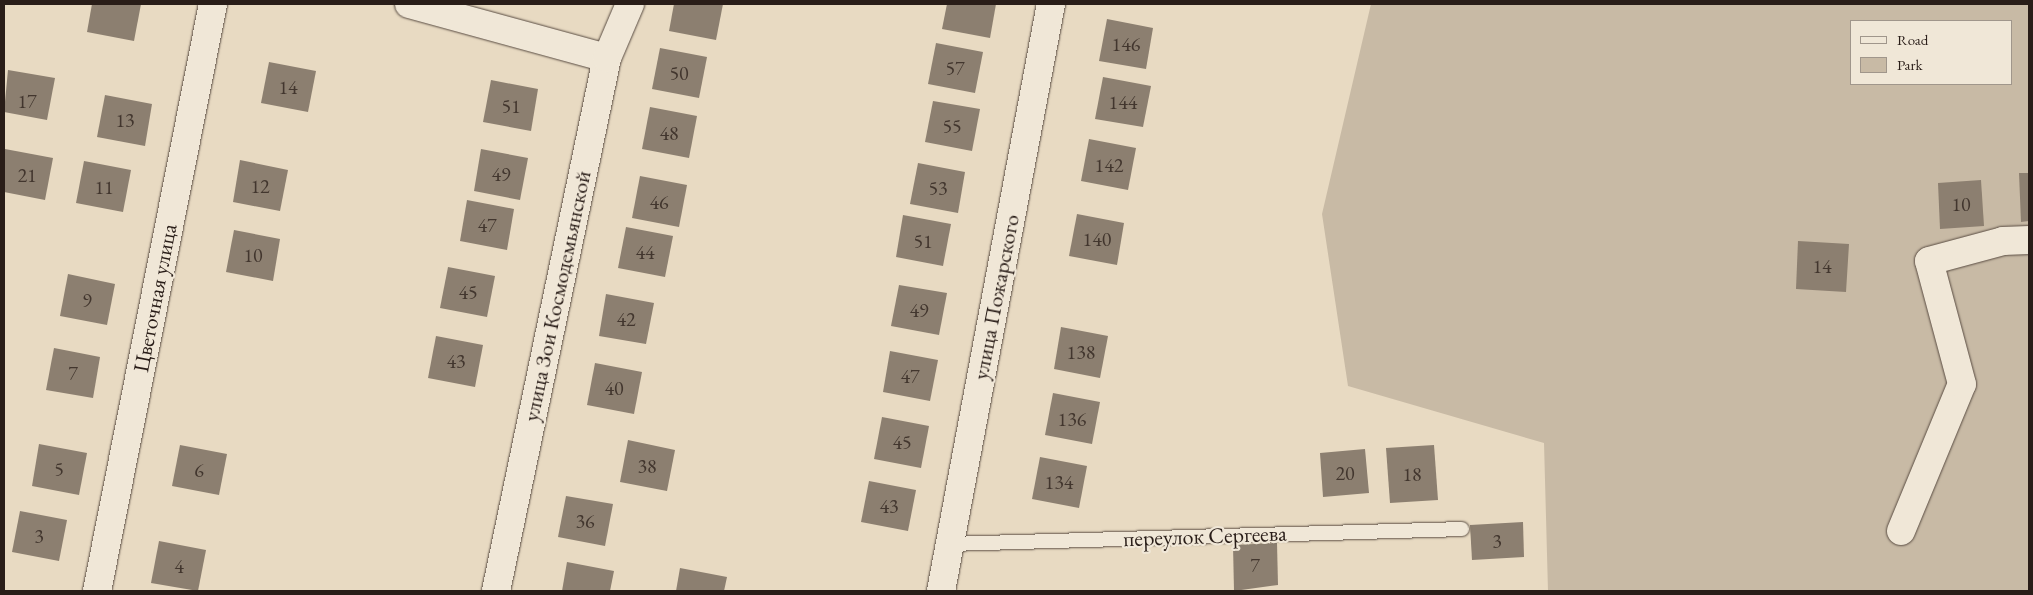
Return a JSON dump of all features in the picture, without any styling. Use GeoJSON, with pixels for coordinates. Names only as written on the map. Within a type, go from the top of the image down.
{"type":"FeatureCollection","features":[{"type":"Feature","properties":{"kind":"street","name":"Цветочная улица"},"geometry":{"type":"LineString","coordinates":[[97,591],[213,4]]}},
{"type":"Feature","properties":{"kind":"street"},"geometry":{"type":"LineString","coordinates":[[409,4],[607,58]]}},
{"type":"Feature","properties":{"kind":"street","name":"улица Зои Космодемьянской"},"geometry":{"type":"LineString","coordinates":[[496,591],[607,58],[630,4]]}},
{"type":"Feature","properties":{"kind":"street","name":"улица Пожарского"},"geometry":{"type":"LineString","coordinates":[[941,591],[1051,4]]}},
{"type":"Feature","properties":{"kind":"street"},"geometry":{"type":"LineString","coordinates":[[1902,530],[1962,384],[1930,261],[2003,241],[2029,240]]}},
{"type":"Feature","properties":{"kind":"lane","name":"переулок Сергеева"},"geometry":{"type":"LineString","coordinates":[[949,544],[1462,529]]}},
{"type":"Feature","properties":{"kind":"green space"},"geometry":{"type":"Polygon","coordinates":[[[1371,4],[2029,4],[2029,591],[1548,591],[1544,443],[1348,386],[1322,214],[1371,4]]]}},
{"type":"Feature","properties":{"kind":"building"},"geometry":{"type":"Polygon","coordinates":[[[92,4],[141,4],[134,41],[87,32],[92,4]]]}},
{"type":"Feature","properties":{"kind":"building"},"geometry":{"type":"Polygon","coordinates":[[[674,4],[723,4],[716,40],[669,31],[674,4]]]}},
{"type":"Feature","properties":{"kind":"building"},"geometry":{"type":"Polygon","coordinates":[[[947,4],[996,4],[990,38],[942,29],[947,4]]]}},
{"type":"Feature","properties":{"kind":"building"},"geometry":{"type":"Polygon","coordinates":[[[1107,19],[1153,28],[1146,69],[1099,61],[1107,19]]]}},
{"type":"Feature","properties":{"kind":"building"},"geometry":{"type":"Polygon","coordinates":[[[936,43],[983,52],[975,93],[928,84],[936,43]]]}},
{"type":"Feature","properties":{"kind":"building"},"geometry":{"type":"Polygon","coordinates":[[[660,48],[707,57],[699,98],[652,89],[660,48]]]}},
{"type":"Feature","properties":{"kind":"building"},"geometry":{"type":"Polygon","coordinates":[[[269,62],[316,71],[308,112],[261,103],[269,62]]]}},
{"type":"Feature","properties":{"kind":"building"},"geometry":{"type":"Polygon","coordinates":[[[8,70],[55,78],[47,120],[4,112],[8,70]]]}},
{"type":"Feature","properties":{"kind":"building"},"geometry":{"type":"Polygon","coordinates":[[[1103,77],[1151,86],[1143,127],[1095,119],[1103,77]]]}},
{"type":"Feature","properties":{"kind":"building"},"geometry":{"type":"Polygon","coordinates":[[[491,80],[538,89],[531,131],[483,122],[491,80]]]}},
{"type":"Feature","properties":{"kind":"building"},"geometry":{"type":"Polygon","coordinates":[[[105,95],[152,104],[145,146],[97,137],[105,95]]]}},
{"type":"Feature","properties":{"kind":"building"},"geometry":{"type":"Polygon","coordinates":[[[933,101],[980,109],[972,151],[925,142],[933,101]]]}},
{"type":"Feature","properties":{"kind":"building"},"geometry":{"type":"Polygon","coordinates":[[[650,107],[697,116],[689,158],[642,149],[650,107]]]}},
{"type":"Feature","properties":{"kind":"building"},"geometry":{"type":"Polygon","coordinates":[[[1089,139],[1136,148],[1128,190],[1081,181],[1089,139]]]}},
{"type":"Feature","properties":{"kind":"building"},"geometry":{"type":"Polygon","coordinates":[[[5,149],[53,158],[45,200],[4,192],[5,149]]]}},
{"type":"Feature","properties":{"kind":"building"},"geometry":{"type":"Polygon","coordinates":[[[481,149],[528,158],[520,200],[474,191],[481,149]]]}},
{"type":"Feature","properties":{"kind":"building"},"geometry":{"type":"Polygon","coordinates":[[[240,160],[288,170],[280,211],[233,202],[240,160]]]}},
{"type":"Feature","properties":{"kind":"building"},"geometry":{"type":"Polygon","coordinates":[[[84,161],[131,170],[123,212],[76,203],[84,161]]]}},
{"type":"Feature","properties":{"kind":"building"},"geometry":{"type":"Polygon","coordinates":[[[918,163],[965,172],[958,213],[910,204],[918,163]]]}},
{"type":"Feature","properties":{"kind":"building"},"geometry":{"type":"Polygon","coordinates":[[[2019,173],[2029,173],[2029,221],[2021,222],[2019,173]]]}},
{"type":"Feature","properties":{"kind":"building"},"geometry":{"type":"Polygon","coordinates":[[[640,176],[687,185],[679,227],[632,218],[640,176]]]}},
{"type":"Feature","properties":{"kind":"building"},"geometry":{"type":"Polygon","coordinates":[[[1981,180],[1984,226],[1940,229],[1938,183],[1981,180]]]}},
{"type":"Feature","properties":{"kind":"building"},"geometry":{"type":"Polygon","coordinates":[[[467,200],[514,209],[507,250],[460,241],[467,200]]]}},
{"type":"Feature","properties":{"kind":"building"},"geometry":{"type":"Polygon","coordinates":[[[1077,214],[1124,223],[1117,265],[1069,256],[1077,214]]]}},
{"type":"Feature","properties":{"kind":"building"},"geometry":{"type":"Polygon","coordinates":[[[903,215],[951,224],[943,266],[896,257],[903,215]]]}},
{"type":"Feature","properties":{"kind":"building"},"geometry":{"type":"Polygon","coordinates":[[[626,227],[673,236],[665,277],[618,268],[626,227]]]}},
{"type":"Feature","properties":{"kind":"building"},"geometry":{"type":"Polygon","coordinates":[[[234,230],[280,239],[273,281],[226,272],[234,230]]]}},
{"type":"Feature","properties":{"kind":"building"},"geometry":{"type":"Polygon","coordinates":[[[1798,241],[1849,244],[1846,292],[1796,289],[1798,241]]]}},
{"type":"Feature","properties":{"kind":"building"},"geometry":{"type":"Polygon","coordinates":[[[448,267],[495,276],[487,317],[440,308],[448,267]]]}},
{"type":"Feature","properties":{"kind":"building"},"geometry":{"type":"Polygon","coordinates":[[[68,274],[115,284],[107,325],[60,316],[68,274]]]}},
{"type":"Feature","properties":{"kind":"building"},"geometry":{"type":"Polygon","coordinates":[[[899,285],[947,293],[939,335],[891,326],[899,285]]]}},
{"type":"Feature","properties":{"kind":"building"},"geometry":{"type":"Polygon","coordinates":[[[606,294],[654,303],[646,344],[599,336],[606,294]]]}},
{"type":"Feature","properties":{"kind":"building"},"geometry":{"type":"Polygon","coordinates":[[[1061,327],[1108,336],[1100,378],[1054,369],[1061,327]]]}},
{"type":"Feature","properties":{"kind":"building"},"geometry":{"type":"Polygon","coordinates":[[[436,336],[483,345],[475,387],[428,378],[436,336]]]}},
{"type":"Feature","properties":{"kind":"building"},"geometry":{"type":"Polygon","coordinates":[[[54,348],[100,357],[93,398],[46,390],[54,348]]]}},
{"type":"Feature","properties":{"kind":"building"},"geometry":{"type":"Polygon","coordinates":[[[890,351],[938,360],[930,401],[883,392],[890,351]]]}},
{"type":"Feature","properties":{"kind":"building"},"geometry":{"type":"Polygon","coordinates":[[[595,363],[642,372],[634,414],[587,405],[595,363]]]}},
{"type":"Feature","properties":{"kind":"building"},"geometry":{"type":"Polygon","coordinates":[[[1053,393],[1100,402],[1092,444],[1045,435],[1053,393]]]}},
{"type":"Feature","properties":{"kind":"building"},"geometry":{"type":"Polygon","coordinates":[[[882,417],[929,426],[921,468],[874,459],[882,417]]]}},
{"type":"Feature","properties":{"kind":"building"},"geometry":{"type":"Polygon","coordinates":[[[628,440],[675,450],[667,491],[620,482],[628,440]]]}},
{"type":"Feature","properties":{"kind":"building"},"geometry":{"type":"Polygon","coordinates":[[[39,444],[87,453],[79,495],[32,486],[39,444]]]}},
{"type":"Feature","properties":{"kind":"building"},"geometry":{"type":"Polygon","coordinates":[[[180,445],[227,454],[219,495],[172,486],[180,445]]]}},
{"type":"Feature","properties":{"kind":"building"},"geometry":{"type":"Polygon","coordinates":[[[1434,445],[1438,500],[1390,503],[1386,448],[1434,445]]]}},
{"type":"Feature","properties":{"kind":"building"},"geometry":{"type":"Polygon","coordinates":[[[1365,449],[1369,493],[1323,497],[1320,453],[1365,449]]]}},
{"type":"Feature","properties":{"kind":"building"},"geometry":{"type":"Polygon","coordinates":[[[1040,457],[1087,466],[1079,508],[1032,499],[1040,457]]]}},
{"type":"Feature","properties":{"kind":"building"},"geometry":{"type":"Polygon","coordinates":[[[869,481],[916,490],[908,531],[861,522],[869,481]]]}},
{"type":"Feature","properties":{"kind":"building"},"geometry":{"type":"Polygon","coordinates":[[[566,496],[613,504],[605,546],[558,537],[566,496]]]}},
{"type":"Feature","properties":{"kind":"building"},"geometry":{"type":"Polygon","coordinates":[[[20,511],[67,520],[59,561],[12,552],[20,511]]]}},
{"type":"Feature","properties":{"kind":"building"},"geometry":{"type":"Polygon","coordinates":[[[1523,522],[1524,557],[1472,560],[1470,525],[1523,522]]]}},
{"type":"Feature","properties":{"kind":"building"},"geometry":{"type":"Polygon","coordinates":[[[159,541],[206,550],[198,591],[151,583],[159,541]]]}},
{"type":"Feature","properties":{"kind":"building"},"geometry":{"type":"Polygon","coordinates":[[[1277,543],[1278,585],[1234,591],[1233,545],[1277,543]]]}},
{"type":"Feature","properties":{"kind":"building"},"geometry":{"type":"Polygon","coordinates":[[[567,562],[614,571],[610,591],[562,591],[567,562]]]}},
{"type":"Feature","properties":{"kind":"building"},"geometry":{"type":"Polygon","coordinates":[[[680,568],[727,577],[724,591],[676,591],[680,568]]]}}]}
